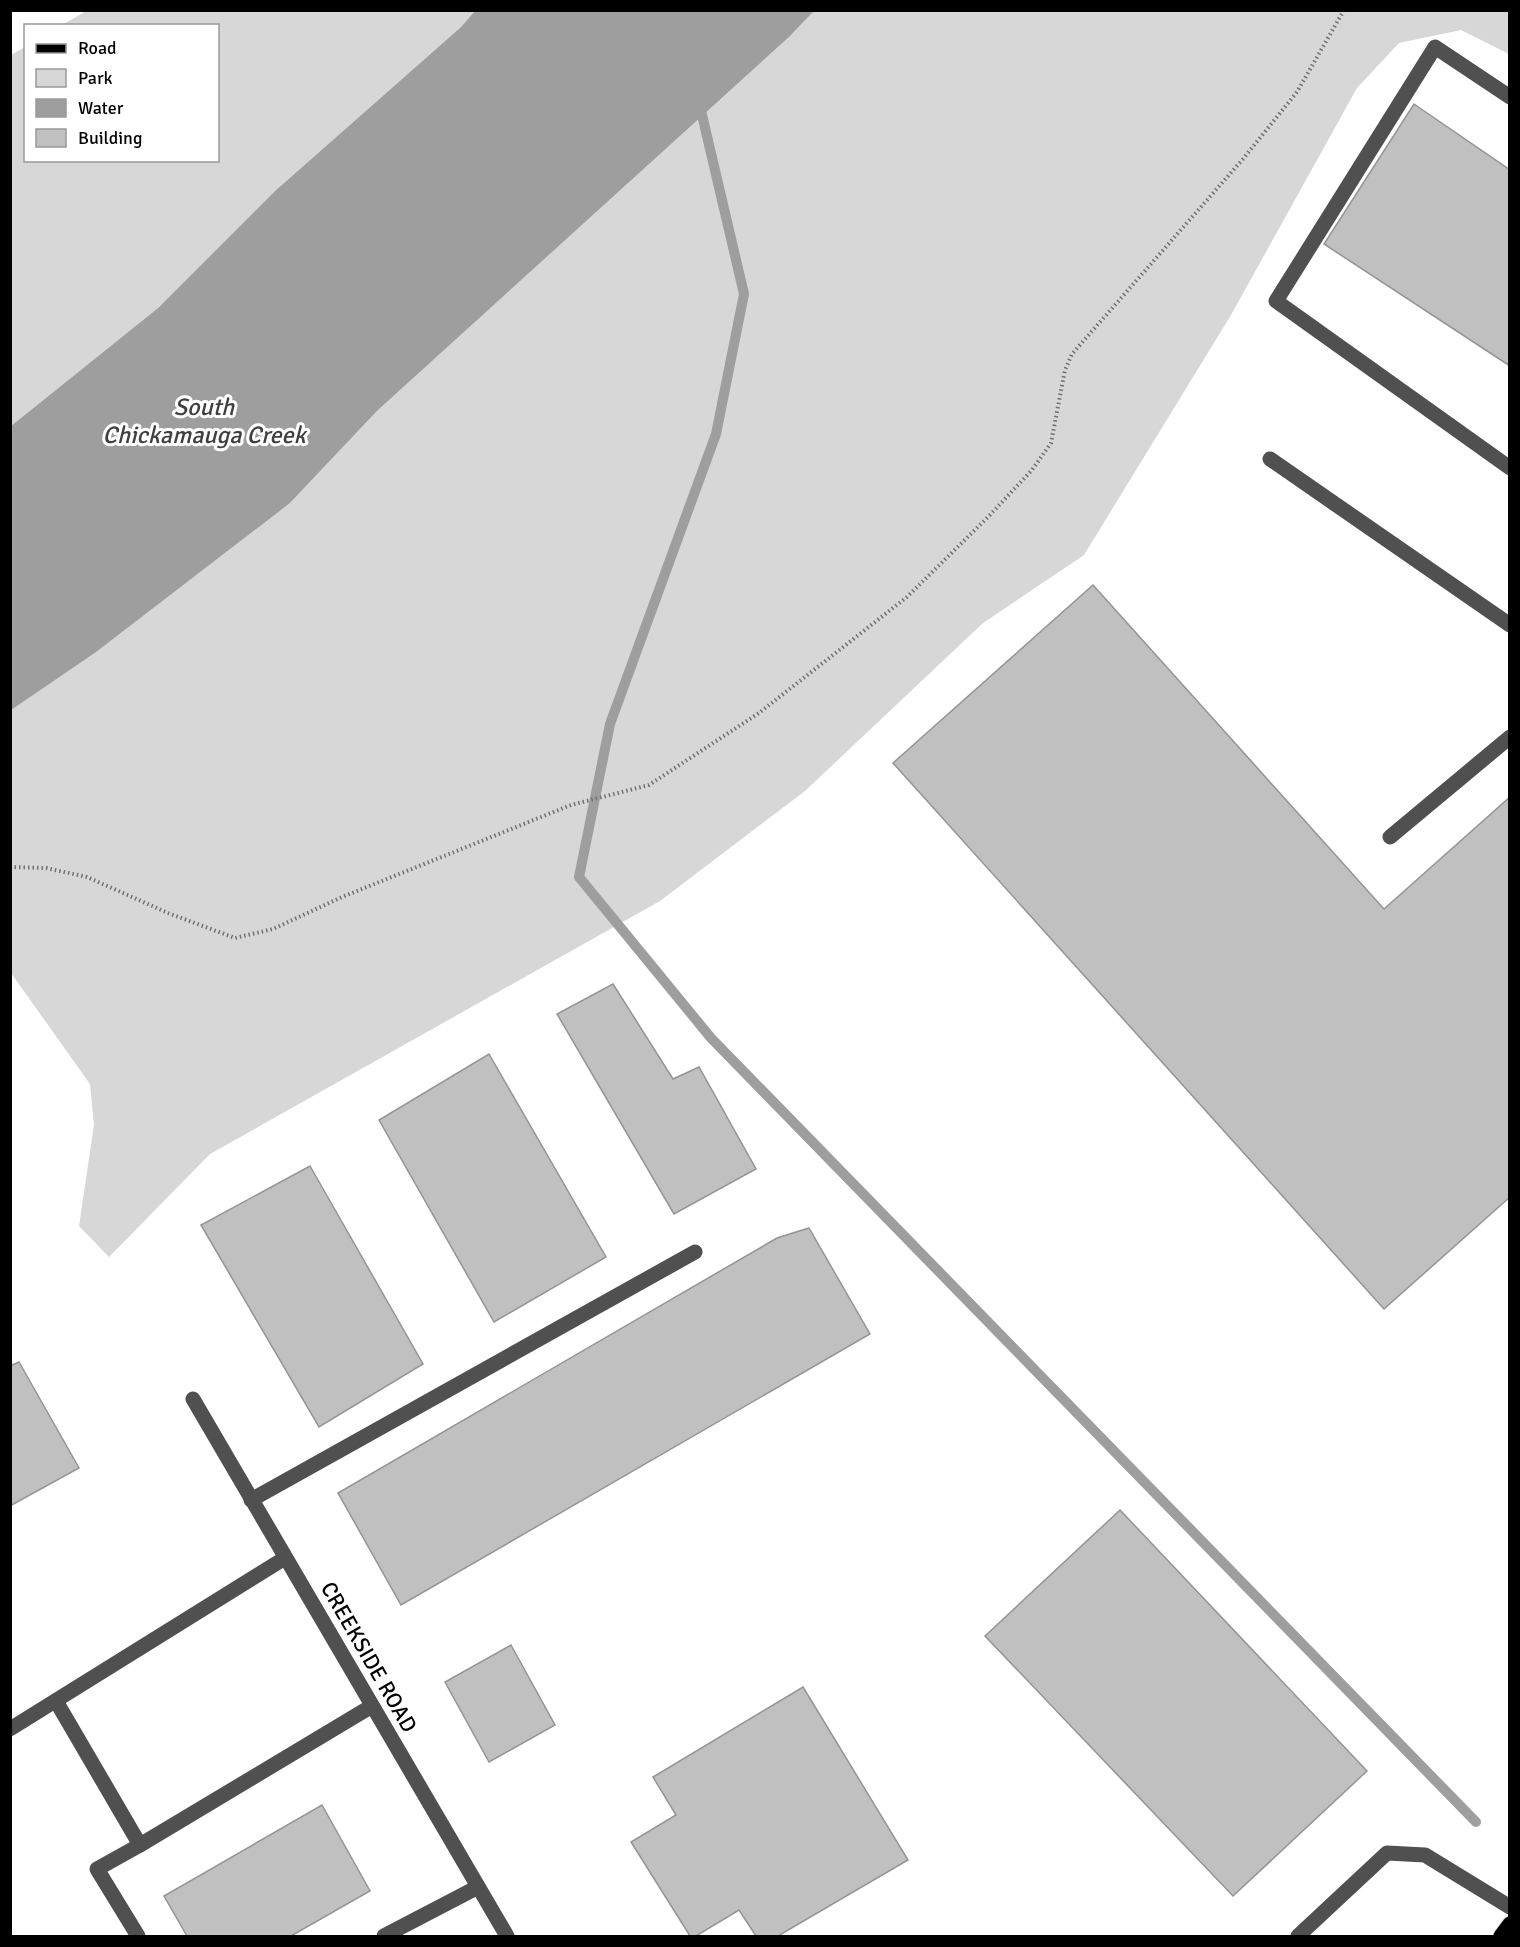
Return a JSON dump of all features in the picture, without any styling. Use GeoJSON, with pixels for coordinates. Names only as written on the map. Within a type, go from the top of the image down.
{"type":"FeatureCollection","features":[{"type":"Feature","properties":{"kind":"main road"},"geometry":{"type":"LineString","coordinates":[[1501,1936],[1509,1923]]}},
{"type":"Feature","properties":{"kind":"street"},"geometry":{"type":"LineString","coordinates":[[1509,97],[1435,47],[1276,301],[1509,468]]}},
{"type":"Feature","properties":{"kind":"street"},"geometry":{"type":"LineString","coordinates":[[1270,459],[1509,625]]}},
{"type":"Feature","properties":{"kind":"street"},"geometry":{"type":"LineString","coordinates":[[1390,837],[1509,737]]}},
{"type":"Feature","properties":{"kind":"street"},"geometry":{"type":"LineString","coordinates":[[252,1500],[695,1252]]}},
{"type":"Feature","properties":{"kind":"street","name":"CREEKSIDE ROAD"},"geometry":{"type":"LineString","coordinates":[[193,1400],[507,1936]]}},
{"type":"Feature","properties":{"kind":"street"},"geometry":{"type":"LineString","coordinates":[[10,1729],[285,1558]]}},
{"type":"Feature","properties":{"kind":"street"},"geometry":{"type":"LineString","coordinates":[[56,1701],[140,1845]]}},
{"type":"Feature","properties":{"kind":"street"},"geometry":{"type":"LineString","coordinates":[[138,1936],[97,1869],[372,1706]]}},
{"type":"Feature","properties":{"kind":"street"},"geometry":{"type":"LineString","coordinates":[[1298,1936],[1387,1853],[1425,1856],[1509,1907]]}},
{"type":"Feature","properties":{"kind":"street"},"geometry":{"type":"LineString","coordinates":[[384,1936],[478,1887]]}},
{"type":"Feature","properties":{"kind":"path"},"geometry":{"type":"LineString","coordinates":[[10,867],[46,868],[87,877],[168,913],[235,938],[273,929],[342,897],[571,805],[649,785],[759,713],[907,597],[1032,470],[1051,443],[1065,370],[1072,354],[1243,159],[1297,92],[1344,10]]}},
{"type":"Feature","properties":{"kind":"green space"},"geometry":{"type":"Polygon","coordinates":[[[88,10],[476,11],[461,27],[275,191],[158,308],[11,426],[11,55],[24,48],[24,162],[219,162],[219,24],[64,24],[88,10]]]}},
{"type":"Feature","properties":{"kind":"green space"},"geometry":{"type":"Polygon","coordinates":[[[814,11],[1509,11],[1509,54],[1461,30],[1399,43],[1357,88],[1231,315],[1084,555],[983,623],[805,791],[660,901],[210,1154],[109,1257],[79,1226],[94,1125],[90,1084],[11,973],[10,710],[290,503],[377,411],[789,37],[814,11]]]}},
{"type":"Feature","properties":{"kind":"water","name":"South Chickamauga Creek"},"geometry":{"type":"Polygon","coordinates":[[[476,10],[814,11],[789,37],[377,411],[290,503],[96,652],[11,710],[11,426],[158,308],[275,191],[461,27],[476,10]]]}},
{"type":"Feature","properties":{"kind":"building"},"geometry":{"type":"Polygon","coordinates":[[[1414,104],[1510,170],[1510,366],[1324,244],[1414,104]]]}},
{"type":"Feature","properties":{"kind":"building"},"geometry":{"type":"Polygon","coordinates":[[[1093,585],[1384,909],[1510,797],[1510,1197],[1384,1309],[893,763],[1093,585]]]}},
{"type":"Feature","properties":{"kind":"building"},"geometry":{"type":"Polygon","coordinates":[[[613,984],[673,1079],[699,1067],[756,1169],[674,1214],[557,1014],[613,984]]]}},
{"type":"Feature","properties":{"kind":"building"},"geometry":{"type":"Polygon","coordinates":[[[489,1054],[606,1257],[494,1322],[379,1120],[489,1054]]]}},
{"type":"Feature","properties":{"kind":"building"},"geometry":{"type":"Polygon","coordinates":[[[310,1166],[423,1364],[319,1427],[201,1225],[310,1166]]]}},
{"type":"Feature","properties":{"kind":"building"},"geometry":{"type":"Polygon","coordinates":[[[809,1228],[870,1334],[401,1605],[338,1493],[777,1238],[809,1228]]]}},
{"type":"Feature","properties":{"kind":"building"},"geometry":{"type":"Polygon","coordinates":[[[19,1362],[79,1468],[10,1506],[10,1366],[19,1362]]]}},
{"type":"Feature","properties":{"kind":"building"},"geometry":{"type":"Polygon","coordinates":[[[1120,1510],[1367,1771],[1233,1896],[985,1636],[1120,1510]]]}},
{"type":"Feature","properties":{"kind":"building"},"geometry":{"type":"Polygon","coordinates":[[[511,1645],[555,1725],[489,1762],[445,1682],[511,1645]]]}},
{"type":"Feature","properties":{"kind":"building"},"geometry":{"type":"Polygon","coordinates":[[[803,1687],[908,1860],[778,1936],[756,1936],[739,1910],[696,1936],[690,1936],[631,1842],[676,1815],[653,1777],[803,1687]]]}},
{"type":"Feature","properties":{"kind":"building"},"geometry":{"type":"Polygon","coordinates":[[[322,1805],[370,1891],[291,1936],[187,1936],[164,1896],[322,1805]]]}},
{"type":"Feature","properties":{"kind":"waterway"},"geometry":{"type":"LineString","coordinates":[[699,102],[744,294],[716,434],[610,724],[579,877],[711,1038],[1476,1822]]}}]}
